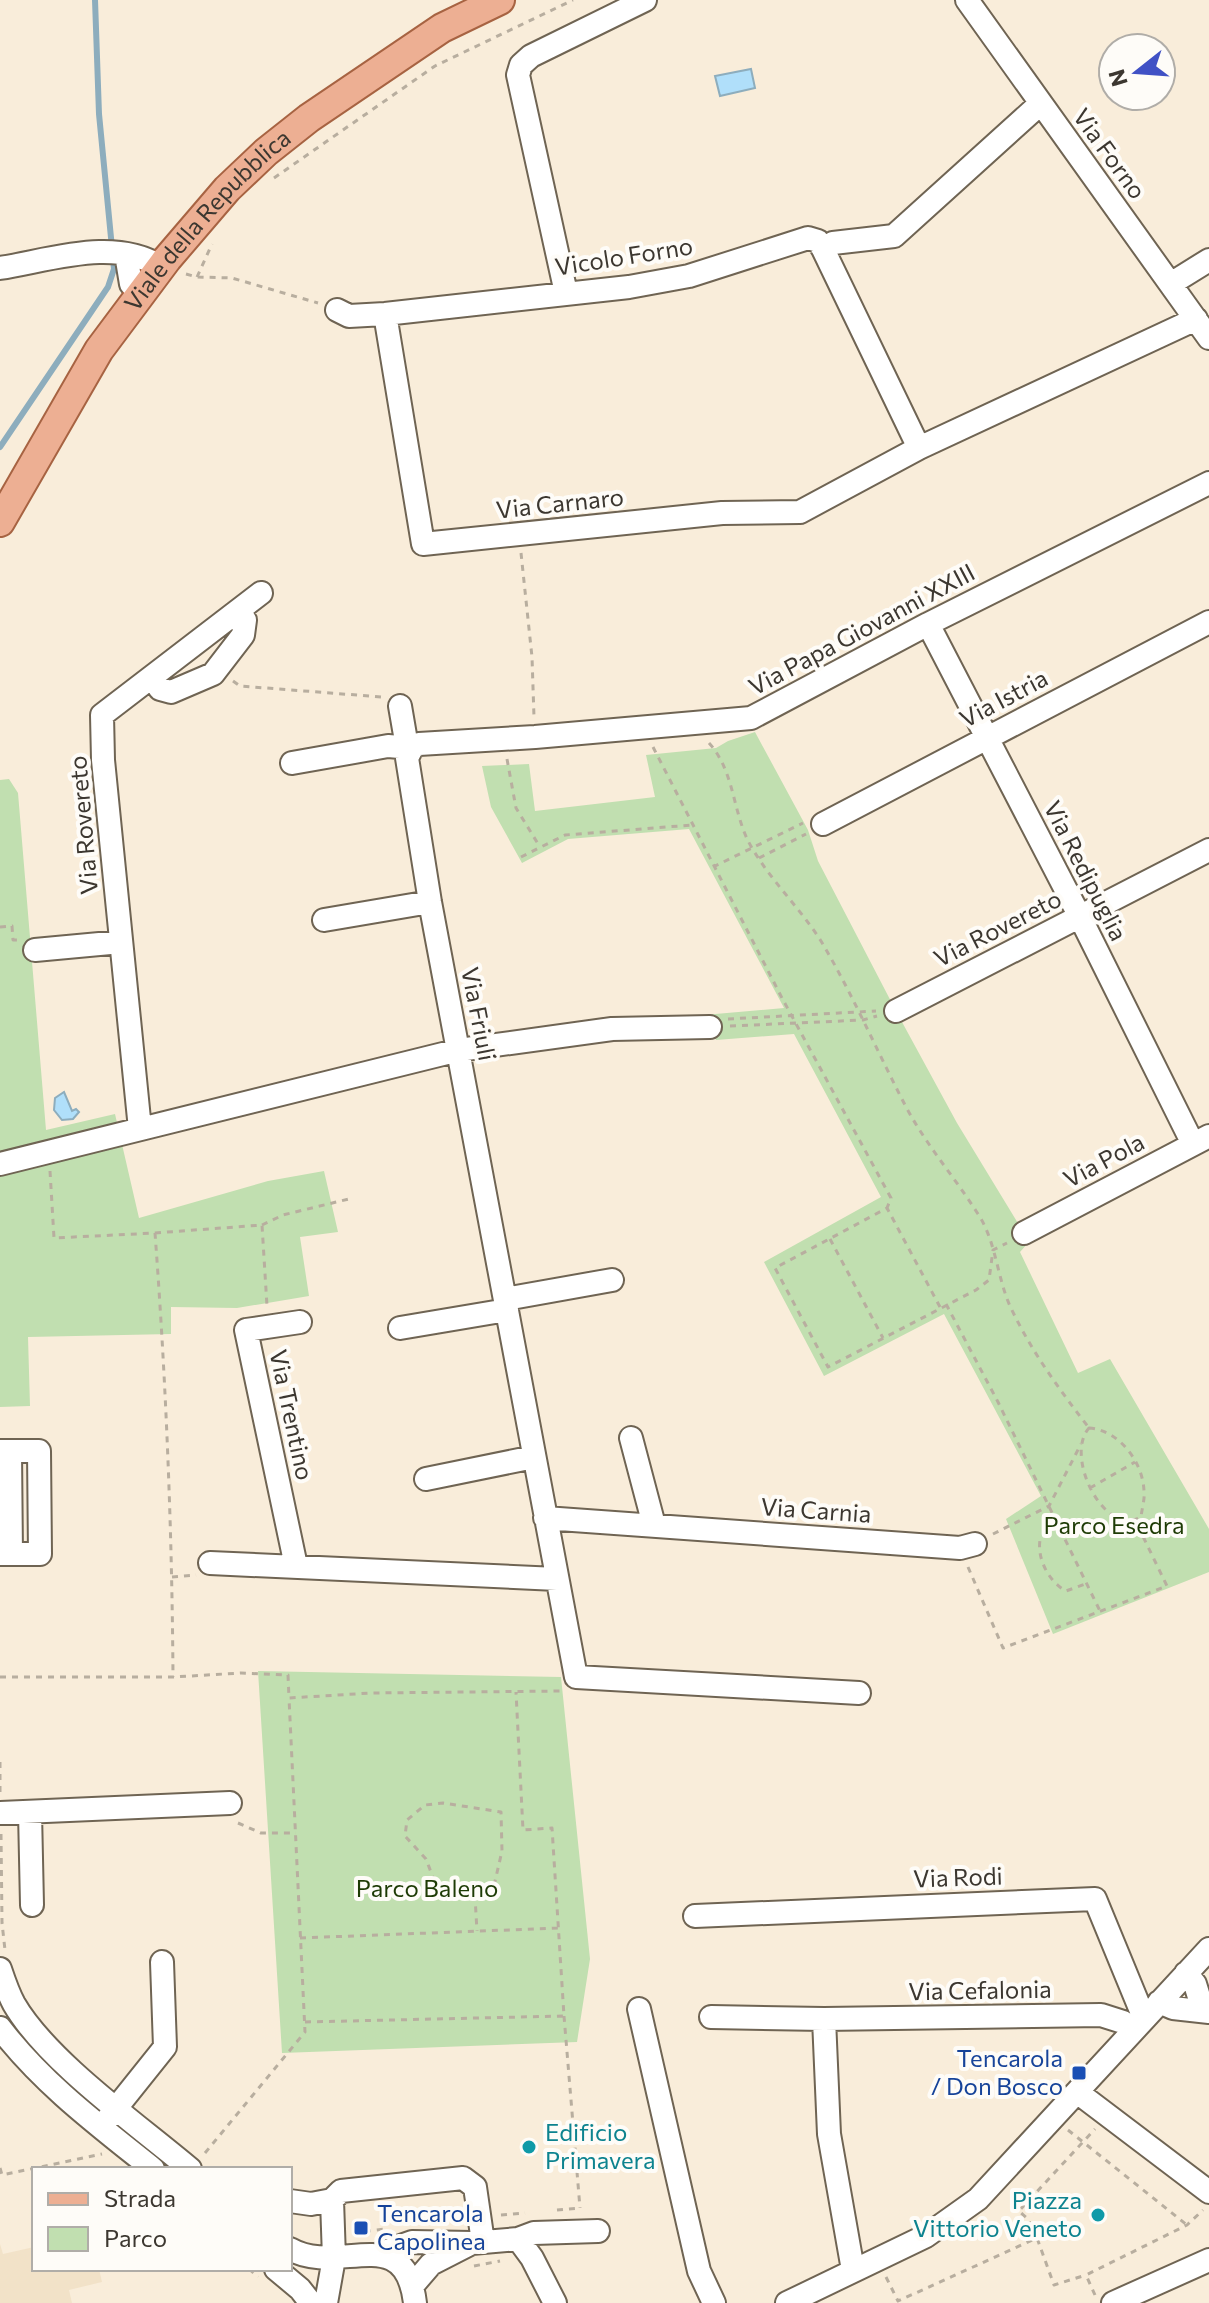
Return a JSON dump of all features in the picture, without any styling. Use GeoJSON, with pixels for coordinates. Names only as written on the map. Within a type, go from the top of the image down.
{"type":"FeatureCollection","features":[{"type":"Feature","properties":{"kind":"main road","name":"Viale della Repubblica"},"geometry":{"type":"LineString","coordinates":[[0,522],[99,350],[164,263],[227,189],[266,152],[309,118],[442,28],[500,0]]}},
{"type":"Feature","properties":{"kind":"street"},"geometry":{"type":"LineString","coordinates":[[566,293],[518,75],[521,65],[531,56],[645,0]]}},
{"type":"Feature","properties":{"kind":"street","name":"Via Forno"},"geometry":{"type":"LineString","coordinates":[[967,0],[1203,329]]}},
{"type":"Feature","properties":{"kind":"street","name":"Vicolo Forno"},"geometry":{"type":"LineString","coordinates":[[337,310],[349,316],[385,314],[629,287],[689,276],[808,238],[818,241],[823,249],[833,243],[894,236],[1040,104]]}},
{"type":"Feature","properties":{"kind":"street"},"geometry":{"type":"LineString","coordinates":[[823,249],[919,448]]}},
{"type":"Feature","properties":{"kind":"street"},"geometry":{"type":"LineString","coordinates":[[0,268],[116,253],[147,257],[164,263]]}},
{"type":"Feature","properties":{"kind":"street"},"geometry":{"type":"LineString","coordinates":[[116,253],[131,284],[140,294]]}},
{"type":"Feature","properties":{"kind":"street"},"geometry":{"type":"LineString","coordinates":[[1172,283],[1209,260]]}},
{"type":"Feature","properties":{"kind":"street","name":"Via Carnaro"},"geometry":{"type":"LineString","coordinates":[[385,314],[423,544],[722,513],[800,512],[919,448],[1203,329]]}},
{"type":"Feature","properties":{"kind":"street","name":"Via Papa Giovanni XXIII"},"geometry":{"type":"LineString","coordinates":[[292,763],[388,746],[536,747],[644,742],[751,718],[928,624],[1209,483]]}},
{"type":"Feature","properties":{"kind":"street","name":"Via Rovereto"},"geometry":{"type":"LineString","coordinates":[[140,1129],[103,760],[102,715],[261,593]]}},
{"type":"Feature","properties":{"kind":"street"},"geometry":{"type":"LineString","coordinates":[[152,677],[160,689],[171,692],[213,674],[243,635],[245,620],[238,611]]}},
{"type":"Feature","properties":{"kind":"street","name":"Via Istria"},"geometry":{"type":"LineString","coordinates":[[823,824],[1209,622]]}},
{"type":"Feature","properties":{"kind":"street","name":"Via Redipuglia"},"geometry":{"type":"LineString","coordinates":[[928,624],[1080,917],[1201,1140]]}},
{"type":"Feature","properties":{"kind":"street","name":"Via Friuli"},"geometry":{"type":"LineString","coordinates":[[400,706],[406,741],[416,746],[407,758],[430,902],[576,1677]]}},
{"type":"Feature","properties":{"kind":"street","name":"Via Rovereto"},"geometry":{"type":"LineString","coordinates":[[896,1011],[1208,853]]}},
{"type":"Feature","properties":{"kind":"street"},"geometry":{"type":"LineString","coordinates":[[324,920],[430,902]]}},
{"type":"Feature","properties":{"kind":"street"},"geometry":{"type":"LineString","coordinates":[[35,950],[121,942]]}},
{"type":"Feature","properties":{"kind":"street"},"geometry":{"type":"LineString","coordinates":[[0,1164],[459,1050],[612,1029],[710,1027]]}},
{"type":"Feature","properties":{"kind":"street","name":"Via Pola"},"geometry":{"type":"LineString","coordinates":[[1024,1233],[1201,1140]]}},
{"type":"Feature","properties":{"kind":"street"},"geometry":{"type":"LineString","coordinates":[[400,1328],[612,1280]]}},
{"type":"Feature","properties":{"kind":"street","name":"Via Trentino"},"geometry":{"type":"LineString","coordinates":[[296,1566],[246,1330],[300,1322]]}},
{"type":"Feature","properties":{"kind":"street"},"geometry":{"type":"LineString","coordinates":[[631,1438],[654,1525]]}},
{"type":"Feature","properties":{"kind":"street"},"geometry":{"type":"LineString","coordinates":[[5,1451],[6,1554]]}},
{"type":"Feature","properties":{"kind":"street"},"geometry":{"type":"LineString","coordinates":[[426,1479],[534,1457]]}},
{"type":"Feature","properties":{"kind":"street","name":"Via Carnia"},"geometry":{"type":"LineString","coordinates":[[545,1518],[975,1543]]}},
{"type":"Feature","properties":{"kind":"street"},"geometry":{"type":"LineString","coordinates":[[210,1563],[557,1579]]}},
{"type":"Feature","properties":{"kind":"street"},"geometry":{"type":"LineString","coordinates":[[576,1677],[859,1693]]}},
{"type":"Feature","properties":{"kind":"street"},"geometry":{"type":"LineString","coordinates":[[0,1813],[230,1803]]}},
{"type":"Feature","properties":{"kind":"street"},"geometry":{"type":"LineString","coordinates":[[30,1812],[32,1905]]}},
{"type":"Feature","properties":{"kind":"street","name":"Via Rodi"},"geometry":{"type":"LineString","coordinates":[[695,1916],[1095,1899],[1146,2016]]}},
{"type":"Feature","properties":{"kind":"street"},"geometry":{"type":"LineString","coordinates":[[787,2303],[926,2236],[978,2199],[1209,1949]]}},
{"type":"Feature","properties":{"kind":"street"},"geometry":{"type":"LineString","coordinates":[[100,2127],[165,2047],[162,1962]]}},
{"type":"Feature","properties":{"kind":"street"},"geometry":{"type":"LineString","coordinates":[[3,1964],[15,2006],[38,2035],[75,2073],[193,2166]]}},
{"type":"Feature","properties":{"kind":"street"},"geometry":{"type":"LineString","coordinates":[[1186,1973],[1195,1984],[1206,2011]]}},
{"type":"Feature","properties":{"kind":"street"},"geometry":{"type":"LineString","coordinates":[[639,2009],[699,2271],[714,2303]]}},
{"type":"Feature","properties":{"kind":"street","name":"Via Cefalonia"},"geometry":{"type":"LineString","coordinates":[[711,2017],[824,2019],[1101,2015],[1123,2022],[1146,2016],[1206,2011]]}},
{"type":"Feature","properties":{"kind":"street"},"geometry":{"type":"LineString","coordinates":[[824,2019],[829,2134],[853,2270]]}},
{"type":"Feature","properties":{"kind":"street"},"geometry":{"type":"LineString","coordinates":[[0,2028],[20,2054],[60,2095],[150,2167]]}},
{"type":"Feature","properties":{"kind":"street"},"geometry":{"type":"LineString","coordinates":[[1077,2092],[1209,2192]]}},
{"type":"Feature","properties":{"kind":"street"},"geometry":{"type":"LineString","coordinates":[[292,2201],[311,2204],[332,2200],[341,2191],[463,2178],[475,2187],[477,2242]]}},
{"type":"Feature","properties":{"kind":"street"},"geometry":{"type":"LineString","coordinates":[[326,2303],[334,2258],[332,2200]]}},
{"type":"Feature","properties":{"kind":"street"},"geometry":{"type":"LineString","coordinates":[[292,2250],[334,2258],[381,2253],[412,2242],[477,2242],[518,2239],[534,2233],[590,2231]]}},
{"type":"Feature","properties":{"kind":"street"},"geometry":{"type":"LineString","coordinates":[[518,2239],[532,2258],[555,2303]]}},
{"type":"Feature","properties":{"kind":"street"},"geometry":{"type":"LineString","coordinates":[[414,2294],[431,2264],[477,2242]]}},
{"type":"Feature","properties":{"kind":"street"},"geometry":{"type":"LineString","coordinates":[[381,2253],[402,2266],[414,2294]]}},
{"type":"Feature","properties":{"kind":"street"},"geometry":{"type":"LineString","coordinates":[[1113,2303],[1209,2260]]}},
{"type":"Feature","properties":{"kind":"street"},"geometry":{"type":"LineString","coordinates":[[278,2271],[311,2303]]}},
{"type":"Feature","properties":{"kind":"path"},"geometry":{"type":"LineString","coordinates":[[268,183],[435,66],[573,0]]}},
{"type":"Feature","properties":{"kind":"path"},"geometry":{"type":"LineString","coordinates":[[197,277],[213,244]]}},
{"type":"Feature","properties":{"kind":"path"},"geometry":{"type":"LineString","coordinates":[[164,263],[197,277],[232,278],[337,310]]}},
{"type":"Feature","properties":{"kind":"path"},"geometry":{"type":"LineString","coordinates":[[518,534],[532,657],[536,747]]}},
{"type":"Feature","properties":{"kind":"path"},"geometry":{"type":"LineString","coordinates":[[218,668],[240,686],[381,695],[383,703],[400,706]]}},
{"type":"Feature","properties":{"kind":"path"},"geometry":{"type":"LineString","coordinates":[[644,742],[692,825],[891,1198],[887,1208],[775,1268],[828,1367],[976,1290],[989,1280],[993,1250]]}},
{"type":"Feature","properties":{"kind":"path"},"geometry":{"type":"LineString","coordinates":[[705,742],[718,753],[724,765],[742,830],[752,849],[805,915],[859,1012],[904,1104],[933,1153],[980,1216],[1009,1304],[1044,1370],[1089,1428],[1107,1432],[1126,1447],[1141,1472],[1144,1491],[1141,1517],[1121,1519],[1106,1511],[1090,1488],[1082,1463],[1082,1441]]}},
{"type":"Feature","properties":{"kind":"path"},"geometry":{"type":"LineString","coordinates":[[507,759],[516,808],[540,847]]}},
{"type":"Feature","properties":{"kind":"path"},"geometry":{"type":"LineString","coordinates":[[713,867],[804,822],[823,824]]}},
{"type":"Feature","properties":{"kind":"path"},"geometry":{"type":"LineString","coordinates":[[758,858],[823,824]]}},
{"type":"Feature","properties":{"kind":"path"},"geometry":{"type":"LineString","coordinates":[[521,857],[565,835],[692,825]]}},
{"type":"Feature","properties":{"kind":"path"},"geometry":{"type":"LineString","coordinates":[[710,1027],[720,1020],[896,1011]]}},
{"type":"Feature","properties":{"kind":"path"},"geometry":{"type":"LineString","coordinates":[[710,1027],[863,1020],[896,1011]]}},
{"type":"Feature","properties":{"kind":"path"},"geometry":{"type":"LineString","coordinates":[[49,1152],[54,1238],[262,1225],[283,1215],[353,1198]]}},
{"type":"Feature","properties":{"kind":"path"},"geometry":{"type":"LineString","coordinates":[[887,1208],[940,1307]]}},
{"type":"Feature","properties":{"kind":"path"},"geometry":{"type":"LineString","coordinates":[[262,1225],[266,1303],[272,1326]]}},
{"type":"Feature","properties":{"kind":"path"},"geometry":{"type":"LineString","coordinates":[[155,1233],[163,1334],[173,1677]]}},
{"type":"Feature","properties":{"kind":"path"},"geometry":{"type":"LineString","coordinates":[[830,1239],[883,1338]]}},
{"type":"Feature","properties":{"kind":"path"},"geometry":{"type":"LineString","coordinates":[[946,1304],[1100,1611]]}},
{"type":"Feature","properties":{"kind":"path"},"geometry":{"type":"LineString","coordinates":[[1089,1428],[1049,1506],[975,1543],[1003,1648],[1167,1586],[1135,1520]]}},
{"type":"Feature","properties":{"kind":"path"},"geometry":{"type":"LineString","coordinates":[[1090,1488],[1135,1462]]}},
{"type":"Feature","properties":{"kind":"path"},"geometry":{"type":"LineString","coordinates":[[1058,1526],[1040,1540],[1038,1548],[1042,1562],[1054,1583],[1066,1591],[1088,1583]]}},
{"type":"Feature","properties":{"kind":"path"},"geometry":{"type":"LineString","coordinates":[[0,1677],[288,1675],[305,2032],[193,2166]]}},
{"type":"Feature","properties":{"kind":"path"},"geometry":{"type":"LineString","coordinates":[[289,1698],[371,1693],[563,1691],[576,1677]]}},
{"type":"Feature","properties":{"kind":"path"},"geometry":{"type":"LineString","coordinates":[[516,1691],[523,1830],[552,1828],[564,2016],[590,2231]]}},
{"type":"Feature","properties":{"kind":"path"},"geometry":{"type":"LineString","coordinates":[[0,1762],[3,1964]]}},
{"type":"Feature","properties":{"kind":"path"},"geometry":{"type":"LineString","coordinates":[[230,1803],[228,1819],[261,1833],[296,1833]]}},
{"type":"Feature","properties":{"kind":"path"},"geometry":{"type":"LineString","coordinates":[[457,1804],[501,1812],[502,1851],[493,1890],[475,1897],[451,1894],[434,1880],[426,1859],[405,1836],[407,1820],[425,1805],[457,1804]]}},
{"type":"Feature","properties":{"kind":"path"},"geometry":{"type":"LineString","coordinates":[[475,1897],[477,1931]]}},
{"type":"Feature","properties":{"kind":"path"},"geometry":{"type":"LineString","coordinates":[[300,1938],[559,1928]]}},
{"type":"Feature","properties":{"kind":"path"},"geometry":{"type":"LineString","coordinates":[[305,2022],[564,2016]]}},
{"type":"Feature","properties":{"kind":"path"},"geometry":{"type":"LineString","coordinates":[[1106,2116],[1019,2211],[1028,2219],[1037,2238],[1054,2285],[1086,2275],[1187,2225],[1209,2205]]}},
{"type":"Feature","properties":{"kind":"path"},"geometry":{"type":"LineString","coordinates":[[1052,2117],[1187,2225]]}},
{"type":"Feature","properties":{"kind":"path"},"geometry":{"type":"LineString","coordinates":[[38,2167],[106,2152]]}},
{"type":"Feature","properties":{"kind":"path"},"geometry":{"type":"LineString","coordinates":[[0,2168],[2,2175],[32,2168]]}},
{"type":"Feature","properties":{"kind":"path"},"geometry":{"type":"LineString","coordinates":[[876,2260],[898,2301],[1037,2238]]}},
{"type":"Feature","properties":{"kind":"path"},"geometry":{"type":"LineString","coordinates":[[1086,2275],[1098,2303]]}},
{"type":"Feature","properties":{"kind":"shaded area"},"geometry":{"type":"Polygon","coordinates":[[[0,2244],[3,2254],[32,2247],[32,2271],[99,2271],[102,2282],[69,2290],[72,2303],[0,2303],[0,2244]]]}},
{"type":"Feature","properties":{"kind":"green space","name":"Parco Esedra"},"geometry":{"type":"Polygon","coordinates":[[[755,732],[808,830],[818,861],[896,1011],[957,1123],[1024,1233],[1028,1243],[1020,1252],[1078,1373],[1110,1359],[1209,1529],[1209,1572],[1053,1634],[1006,1519],[1041,1496],[944,1314],[824,1376],[764,1262],[881,1197],[794,1034],[716,1040],[704,1015],[784,1008],[689,829],[568,839],[522,863],[491,807],[482,766],[529,764],[535,811],[655,797],[646,755],[716,748],[755,732]]]}},
{"type":"Feature","properties":{"kind":"green space"},"geometry":{"type":"Polygon","coordinates":[[[9,779],[18,793],[46,1130],[115,1114],[139,1218],[268,1181],[324,1171],[338,1232],[300,1237],[309,1296],[237,1308],[171,1307],[171,1334],[28,1337],[30,1406],[0,1407],[0,780],[9,779]]]}},
{"type":"Feature","properties":{"kind":"green space","name":"Parco Baleno"},"geometry":{"type":"Polygon","coordinates":[[[258,1671],[561,1677],[590,1959],[577,2042],[282,2053],[258,1671]]]}},
{"type":"Feature","properties":{"kind":"water"},"geometry":{"type":"Polygon","coordinates":[[[751,69],[755,88],[720,96],[715,76],[751,69]]]}},
{"type":"Feature","properties":{"kind":"water"},"geometry":{"type":"Polygon","coordinates":[[[64,1092],[72,1111],[76,1109],[79,1112],[73,1119],[62,1120],[54,1110],[55,1098],[64,1092]]]}},
{"type":"Feature","properties":{"kind":"waterway"},"geometry":{"type":"LineString","coordinates":[[95,0],[99,114],[112,248]]}},
{"type":"Feature","properties":{"kind":"waterway"},"geometry":{"type":"LineString","coordinates":[[0,447],[108,287],[114,269],[113,259]]}},
{"type":"Feature","properties":{"kind":"place","name":"Tencarola / Don Bosco"},"geometry":{"type":"Point","coordinates":[1079,2073]}},
{"type":"Feature","properties":{"kind":"place","name":"Edificio Primavera"},"geometry":{"type":"Point","coordinates":[529,2147]}},
{"type":"Feature","properties":{"kind":"place","name":"Piazza Vittorio Veneto"},"geometry":{"type":"Point","coordinates":[1098,2215]}},
{"type":"Feature","properties":{"kind":"place","name":"Tencarola Capolinea"},"geometry":{"type":"Point","coordinates":[361,2228]}}]}
